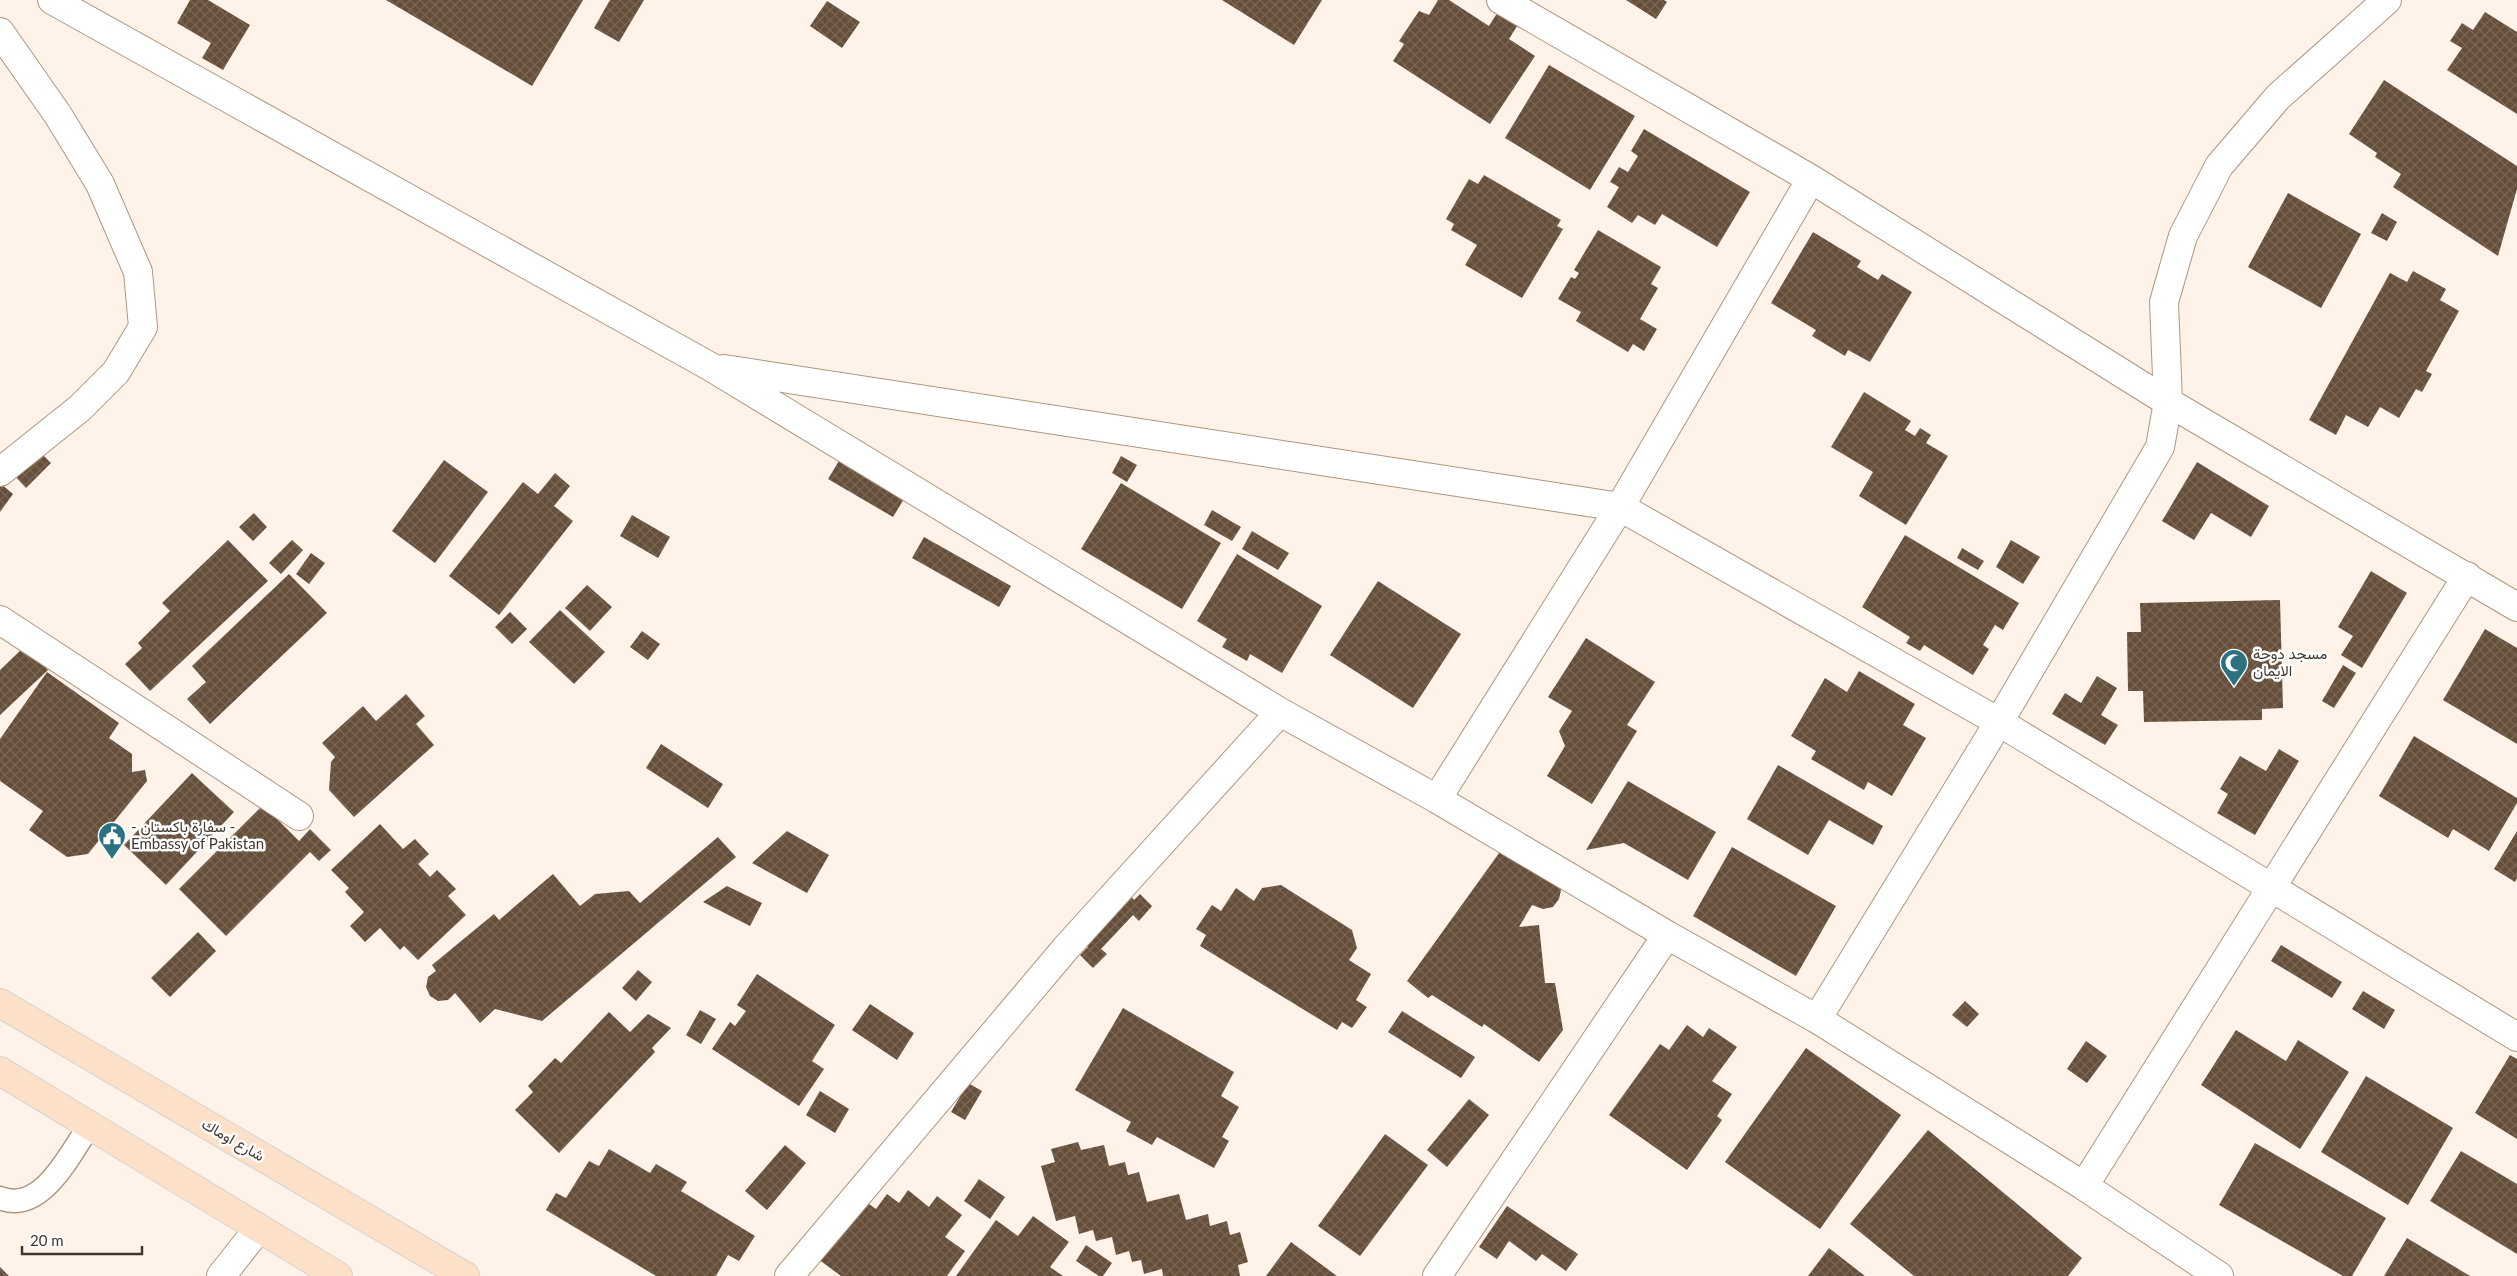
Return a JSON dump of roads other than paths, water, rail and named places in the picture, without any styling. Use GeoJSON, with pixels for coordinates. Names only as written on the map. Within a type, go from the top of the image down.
{"type":"FeatureCollection","features":[{"type":"Feature","properties":{"kind":"main road","name":"شارع اوماك"},"geometry":{"type":"LineString","coordinates":[[0,1003],[465,1276]]}},
{"type":"Feature","properties":{"kind":"main road"},"geometry":{"type":"LineString","coordinates":[[0,1071],[338,1276]]}},
{"type":"Feature","properties":{"kind":"street"},"geometry":{"type":"LineString","coordinates":[[52,0],[711,367],[1280,712],[1437,799],[1667,935],[1817,1018],[2084,1186],[2219,1276]]}},
{"type":"Feature","properties":{"kind":"street"},"geometry":{"type":"LineString","coordinates":[[1501,0],[1812,179],[2168,402],[2517,607]]}},
{"type":"Feature","properties":{"kind":"street"},"geometry":{"type":"LineString","coordinates":[[1817,1018],[1999,722],[2160,447],[2168,402],[2164,302],[2184,236],[2219,166],[2278,97],[2387,0]]}},
{"type":"Feature","properties":{"kind":"street"},"geometry":{"type":"LineString","coordinates":[[0,32],[58,115],[100,184],[138,272],[143,327],[116,372],[80,408],[0,472]]}},
{"type":"Feature","properties":{"kind":"street"},"geometry":{"type":"LineString","coordinates":[[1437,799],[1620,507],[1812,179]]}},
{"type":"Feature","properties":{"kind":"street"},"geometry":{"type":"LineString","coordinates":[[711,367],[1620,507],[1999,722],[2517,1037]]}},
{"type":"Feature","properties":{"kind":"street"},"geometry":{"type":"LineString","coordinates":[[2084,1186],[2467,576]]}},
{"type":"Feature","properties":{"kind":"street"},"geometry":{"type":"LineString","coordinates":[[0,620],[299,816]]}},
{"type":"Feature","properties":{"kind":"street"},"geometry":{"type":"LineString","coordinates":[[789,1276],[1066,948],[1280,712]]}},
{"type":"Feature","properties":{"kind":"street"},"geometry":{"type":"LineString","coordinates":[[1437,1276],[1667,935]]}},
{"type":"Feature","properties":{"kind":"street"},"geometry":{"type":"LineString","coordinates":[[221,1276],[259,1228]]}},
{"type":"Feature","properties":{"kind":"lane"},"geometry":{"type":"LineString","coordinates":[[0,1198],[26,1200],[46,1188],[90,1125]]}},
{"type":"Feature","properties":{"kind":"place","name":"مسجد دوحة الايمان"},"geometry":{"type":"Point","coordinates":[2234,687]}},
{"type":"Feature","properties":{"kind":"place","name":"- سفارة باكستان - Embassy of Pakistan"},"geometry":{"type":"Point","coordinates":[112,860]}}]}
